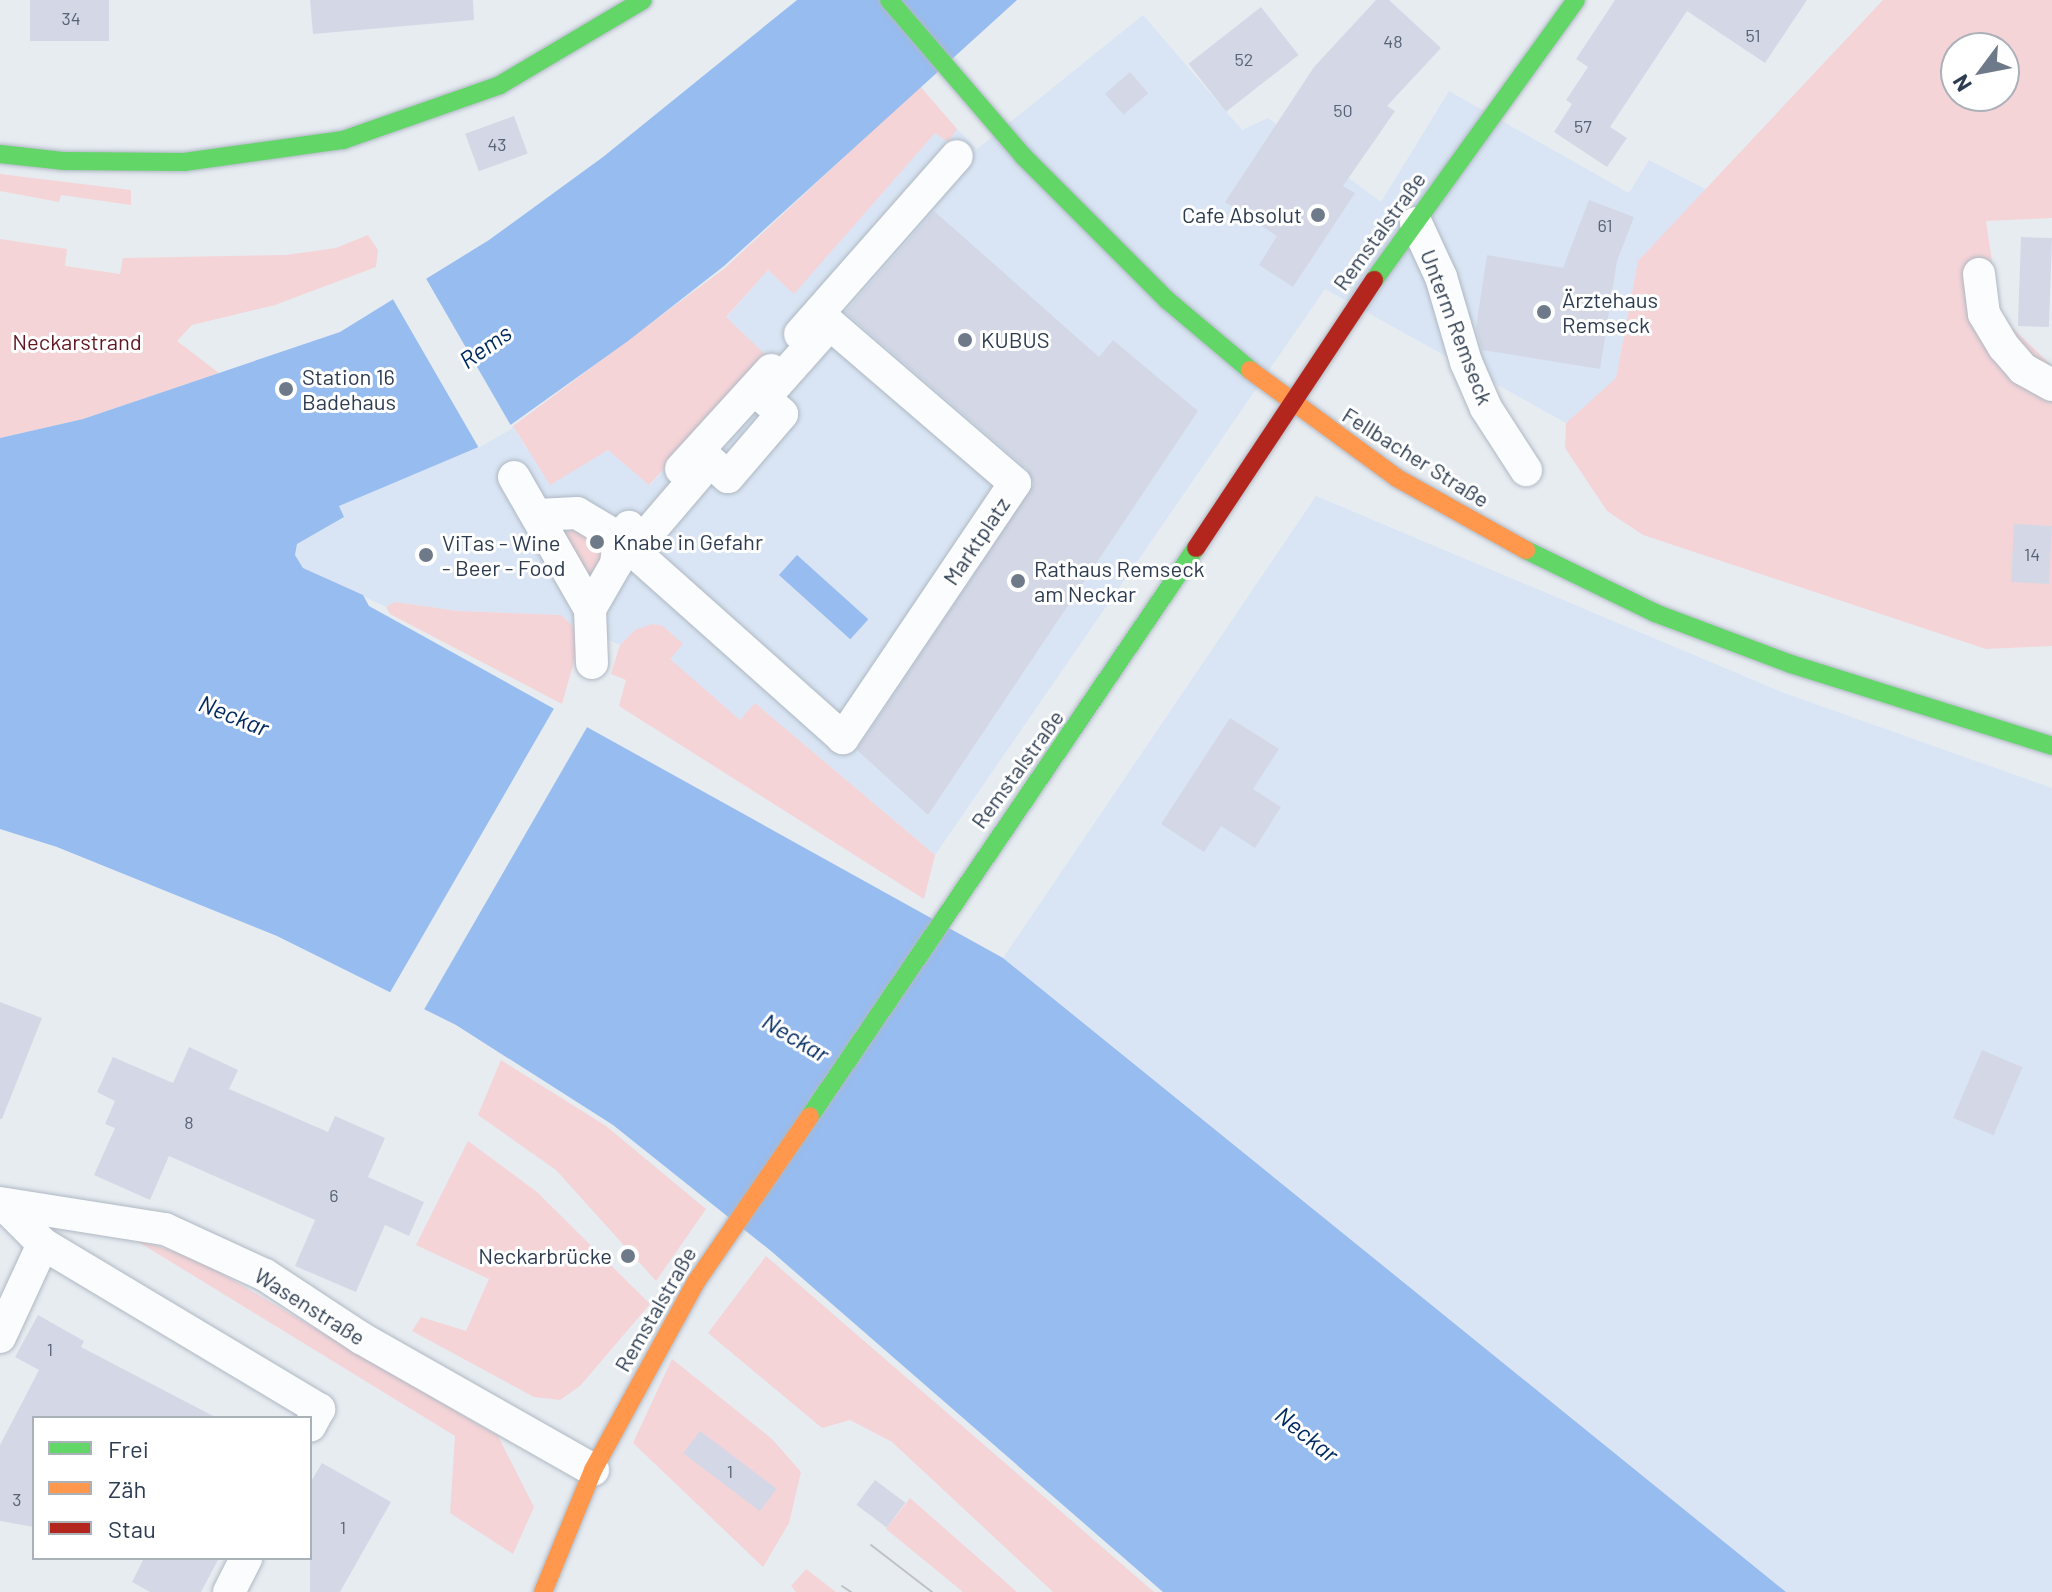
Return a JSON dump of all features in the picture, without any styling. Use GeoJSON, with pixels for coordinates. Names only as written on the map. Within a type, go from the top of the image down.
{"type":"FeatureCollection","features":[{"type":"Feature","properties":{"kind":"main road"},"geometry":{"type":"LineString","coordinates":[[0,154],[63,161],[184,162],[343,140],[500,85],[643,0]]}},
{"type":"Feature","properties":{"kind":"main road","name":"Fellbacher Straße"},"geometry":{"type":"LineString","coordinates":[[889,0],[1046,181],[1167,300],[1289,403],[1411,486],[1507,540],[1655,613],[1791,664],[2052,746]]}},
{"type":"Feature","properties":{"kind":"main road","name":"Remstalstraße"},"geometry":{"type":"LineString","coordinates":[[543,1592],[593,1470],[696,1282],[972,874],[1108,683],[1289,403],[1576,0]]}},
{"type":"Feature","properties":{"kind":"street","name":"Marktplatz"},"geometry":{"type":"LineString","coordinates":[[590,609],[618,551],[801,345],[957,156]]}},
{"type":"Feature","properties":{"kind":"street","name":"Unterm Remseck"},"geometry":{"type":"LineString","coordinates":[[1416,223],[1441,277],[1476,385],[1526,470]]}},
{"type":"Feature","properties":{"kind":"street"},"geometry":{"type":"LineString","coordinates":[[1979,274],[1984,314],[2004,347],[2023,369],[2052,385]]}},
{"type":"Feature","properties":{"kind":"street","name":"Marktplatz"},"geometry":{"type":"LineString","coordinates":[[830,324],[1015,483],[843,738],[633,551],[710,461],[728,477],[782,414],[764,398],[801,345],[830,324]]}},
{"type":"Feature","properties":{"kind":"street"},"geometry":{"type":"LineString","coordinates":[[514,477],[590,609],[592,663]]}},
{"type":"Feature","properties":{"kind":"street","name":"Marktplatz"},"geometry":{"type":"LineString","coordinates":[[537,515],[577,513],[821,744],[832,729]]}},
{"type":"Feature","properties":{"kind":"street","name":"Wasenstraße"},"geometry":{"type":"LineString","coordinates":[[2,1204],[43,1244],[314,1417]]}},
{"type":"Feature","properties":{"kind":"street","name":"Wasenstraße"},"geometry":{"type":"LineString","coordinates":[[2,1204],[179,1236],[265,1275],[361,1338],[593,1470]]}},
{"type":"Feature","properties":{"kind":"street"},"geometry":{"type":"LineString","coordinates":[[0,1337],[43,1244]]}},
{"type":"Feature","properties":{"kind":"street"},"geometry":{"type":"LineString","coordinates":[[229,1592],[245,1560]]}},
{"type":"Feature","properties":{"kind":"shaded area"},"geometry":{"type":"Polygon","coordinates":[[[1143,15],[1242,130],[1268,118],[1381,202],[1449,91],[1629,193],[1649,160],[1707,190],[1638,261],[1616,379],[1566,423],[1325,289],[935,855],[755,703],[740,720],[635,630],[620,645],[573,626],[561,615],[458,611],[395,602],[386,607],[303,568],[295,555],[297,544],[344,517],[338,506],[481,446],[513,426],[527,450],[531,448],[539,462],[535,464],[608,450],[650,485],[767,357],[726,318],[768,270],[794,293],[935,133],[948,141],[957,129],[977,149],[1143,15]]]}},
{"type":"Feature","properties":{"kind":"shaded area"},"geometry":{"type":"Polygon","coordinates":[[[1316,496],[1784,693],[2052,788],[2052,1592],[1786,1592],[1003,958],[1316,496]]]}},
{"type":"Feature","properties":{"kind":"green space"},"geometry":{"type":"Polygon","coordinates":[[[1883,0],[2052,0],[2052,218],[1986,221],[2000,316],[2052,366],[2052,646],[1986,649],[1643,535],[1607,511],[1565,448],[1566,423],[1616,378],[1638,261],[1883,0]]]}},
{"type":"Feature","properties":{"kind":"green space"},"geometry":{"type":"Polygon","coordinates":[[[920,86],[957,129],[948,142],[935,133],[794,294],[768,270],[726,317],[768,357],[649,485],[608,450],[550,485],[513,426],[725,268],[920,86]]]}},
{"type":"Feature","properties":{"kind":"green space"},"geometry":{"type":"Polygon","coordinates":[[[0,174],[131,190],[131,205],[61,195],[59,202],[0,191],[0,174]]]}},
{"type":"Feature","properties":{"kind":"green space","name":"Neckarstrand"},"geometry":{"type":"Polygon","coordinates":[[[368,235],[378,250],[376,267],[275,305],[192,325],[177,341],[219,373],[83,419],[0,438],[0,239],[67,249],[65,266],[120,274],[123,258],[286,255],[336,248],[368,235]]]}},
{"type":"Feature","properties":{"kind":"green space"},"geometry":{"type":"Polygon","coordinates":[[[582,527],[606,550],[591,576],[586,576],[563,533],[582,527]]]}},
{"type":"Feature","properties":{"kind":"green space"},"geometry":{"type":"Polygon","coordinates":[[[395,602],[458,611],[561,615],[573,626],[579,643],[562,704],[390,614],[386,607],[395,602]]]}},
{"type":"Feature","properties":{"kind":"green space"},"geometry":{"type":"Polygon","coordinates":[[[652,624],[663,626],[683,644],[670,659],[740,720],[755,703],[935,855],[924,899],[619,706],[626,680],[611,674],[620,645],[635,630],[652,624]]]}},
{"type":"Feature","properties":{"kind":"green space"},"geometry":{"type":"Polygon","coordinates":[[[501,1060],[606,1126],[706,1209],[656,1281],[556,1170],[478,1115],[501,1060]]]}},
{"type":"Feature","properties":{"kind":"green space"},"geometry":{"type":"Polygon","coordinates":[[[468,1141],[537,1192],[650,1304],[580,1386],[560,1400],[534,1397],[412,1331],[421,1317],[466,1331],[489,1279],[416,1245],[468,1141]]]}},
{"type":"Feature","properties":{"kind":"green space"},"geometry":{"type":"Polygon","coordinates":[[[132,1238],[197,1259],[498,1436],[534,1507],[513,1554],[450,1513],[455,1436],[132,1238]]]}},
{"type":"Feature","properties":{"kind":"green space"},"geometry":{"type":"Polygon","coordinates":[[[766,1256],[1154,1592],[1053,1592],[892,1442],[850,1420],[822,1428],[708,1333],[766,1256]]]}},
{"type":"Feature","properties":{"kind":"green space"},"geometry":{"type":"Polygon","coordinates":[[[672,1359],[772,1439],[801,1472],[789,1523],[763,1567],[633,1443],[672,1359]]]}},
{"type":"Feature","properties":{"kind":"green space"},"geometry":{"type":"Polygon","coordinates":[[[910,1498],[1017,1592],[963,1592],[886,1529],[910,1498]]]}},
{"type":"Feature","properties":{"kind":"green space"},"geometry":{"type":"Polygon","coordinates":[[[806,1569],[836,1592],[796,1592],[791,1586],[806,1569]]]}},
{"type":"Feature","properties":{"kind":"water"},"geometry":{"type":"Polygon","coordinates":[[[797,0],[1017,0],[724,266],[628,341],[481,446],[339,506],[344,517],[297,544],[295,555],[303,568],[363,595],[369,606],[1003,958],[1786,1592],[1163,1592],[771,1251],[613,1125],[456,1025],[277,936],[57,847],[0,829],[0,438],[83,419],[340,332],[489,240],[603,157],[797,0]]]}},
{"type":"Feature","properties":{"kind":"water"},"geometry":{"type":"Polygon","coordinates":[[[797,555],[868,619],[850,639],[779,575],[797,555]]]}},
{"type":"Feature","properties":{"kind":"pier"},"geometry":{"type":"Polygon","coordinates":[[[424,275],[512,428],[479,448],[390,294],[424,275]]]}},
{"type":"Feature","properties":{"kind":"pier"},"geometry":{"type":"Polygon","coordinates":[[[556,705],[589,724],[418,1019],[386,1000],[556,705]]]}},
{"type":"Feature","properties":{"kind":"building"},"geometry":{"type":"Polygon","coordinates":[[[30,0],[109,0],[109,41],[30,41],[30,0]]]}},
{"type":"Feature","properties":{"kind":"building"},"geometry":{"type":"Polygon","coordinates":[[[310,0],[473,0],[474,20],[313,34],[310,0]]]}},
{"type":"Feature","properties":{"kind":"building"},"geometry":{"type":"Polygon","coordinates":[[[1376,0],[1389,0],[1441,48],[1387,106],[1395,111],[1343,186],[1355,193],[1293,287],[1259,265],[1277,236],[1225,202],[1314,67],[1376,0]]]}},
{"type":"Feature","properties":{"kind":"building"},"geometry":{"type":"Polygon","coordinates":[[[1615,0],[1807,0],[1765,63],[1687,11],[1610,127],[1627,138],[1607,167],[1554,132],[1572,104],[1566,100],[1588,67],[1576,59],[1615,0]]]}},
{"type":"Feature","properties":{"kind":"building"},"geometry":{"type":"Polygon","coordinates":[[[1261,7],[1299,55],[1226,112],[1189,64],[1261,7]]]}},
{"type":"Feature","properties":{"kind":"building"},"geometry":{"type":"Polygon","coordinates":[[[1130,72],[1148,93],[1123,115],[1105,94],[1130,72]]]}},
{"type":"Feature","properties":{"kind":"building"},"geometry":{"type":"Polygon","coordinates":[[[514,116],[528,154],[479,171],[465,134],[514,116]]]}},
{"type":"Feature","properties":{"kind":"building","name":"Ärztehaus Remseck"},"geometry":{"type":"Polygon","coordinates":[[[1589,200],[1634,217],[1617,261],[1600,369],[1482,350],[1476,328],[1487,255],[1563,268],[1589,200]]]}},
{"type":"Feature","properties":{"kind":"building","name":"Rathaus Remseck am Neckar"},"geometry":{"type":"Polygon","coordinates":[[[934,211],[1099,357],[1113,340],[1198,411],[928,815],[857,750],[1034,484],[1027,469],[845,312],[934,211]]]}},
{"type":"Feature","properties":{"kind":"building"},"geometry":{"type":"Polygon","coordinates":[[[2021,237],[2052,238],[2049,327],[2018,326],[2021,237]]]}},
{"type":"Feature","properties":{"kind":"building"},"geometry":{"type":"Polygon","coordinates":[[[2014,524],[2052,526],[2049,584],[2011,582],[2014,524]]]}},
{"type":"Feature","properties":{"kind":"building"},"geometry":{"type":"Polygon","coordinates":[[[1230,718],[1279,749],[1253,789],[1281,807],[1255,848],[1221,826],[1204,852],[1161,824],[1230,718]]]}},
{"type":"Feature","properties":{"kind":"building"},"geometry":{"type":"Polygon","coordinates":[[[0,1002],[42,1018],[2,1119],[0,1119],[0,1002]]]}},
{"type":"Feature","properties":{"kind":"building"},"geometry":{"type":"Polygon","coordinates":[[[189,1047],[238,1070],[229,1089],[328,1132],[335,1116],[385,1138],[368,1177],[424,1202],[409,1236],[385,1225],[356,1292],[295,1266],[315,1220],[169,1156],[150,1200],[94,1175],[115,1128],[105,1124],[115,1101],[97,1092],[113,1057],[173,1083],[189,1047]]]}},
{"type":"Feature","properties":{"kind":"building"},"geometry":{"type":"Polygon","coordinates":[[[1982,1050],[2023,1067],[1994,1135],[1953,1118],[1982,1050]]]}},
{"type":"Feature","properties":{"kind":"building"},"geometry":{"type":"Polygon","coordinates":[[[38,1315],[84,1341],[81,1347],[213,1416],[32,1416],[32,1527],[0,1521],[0,1445],[39,1370],[15,1357],[38,1315]]]}},
{"type":"Feature","properties":{"kind":"building"},"geometry":{"type":"Polygon","coordinates":[[[700,1431],[777,1489],[760,1511],[683,1453],[700,1431]]]}},
{"type":"Feature","properties":{"kind":"building"},"geometry":{"type":"Polygon","coordinates":[[[322,1463],[391,1502],[340,1592],[310,1592],[312,1480],[322,1463]]]}},
{"type":"Feature","properties":{"kind":"building"},"geometry":{"type":"Polygon","coordinates":[[[875,1480],[905,1503],[887,1528],[856,1505],[875,1480]]]}},
{"type":"Feature","properties":{"kind":"building"},"geometry":{"type":"Polygon","coordinates":[[[143,1560],[218,1560],[201,1592],[150,1592],[132,1582],[143,1560]]]}},
{"type":"Feature","properties":{"kind":"tram line"},"geometry":{"type":"LineString","coordinates":[[871,1545],[932,1592]]}},
{"type":"Feature","properties":{"kind":"tram line"},"geometry":{"type":"LineString","coordinates":[[842,1586],[851,1592]]}},
{"type":"Feature","properties":{"kind":"traffic: fast"},"geometry":{"type":"LineString","coordinates":[[0,154],[63,161],[184,162],[343,140],[500,85],[643,0]]}},
{"type":"Feature","properties":{"kind":"traffic: fast"},"geometry":{"type":"LineString","coordinates":[[889,0],[1023,156],[1167,300],[1250,370]]}},
{"type":"Feature","properties":{"kind":"traffic: fast"},"geometry":{"type":"LineString","coordinates":[[1374,280],[1576,0]]}},
{"type":"Feature","properties":{"kind":"traffic: fast"},"geometry":{"type":"LineString","coordinates":[[810,1116],[1196,548]]}},
{"type":"Feature","properties":{"kind":"traffic: fast"},"geometry":{"type":"LineString","coordinates":[[1526,550],[1655,613],[1791,664],[2052,746]]}},
{"type":"Feature","properties":{"kind":"traffic: slow"},"geometry":{"type":"LineString","coordinates":[[1250,370],[1397,478],[1526,550]]}},
{"type":"Feature","properties":{"kind":"traffic: slow"},"geometry":{"type":"LineString","coordinates":[[543,1592],[593,1470],[696,1282],[810,1116]]}},
{"type":"Feature","properties":{"kind":"traffic: jam"},"geometry":{"type":"LineString","coordinates":[[1196,548],[1374,280]]}},
{"type":"Feature","properties":{"kind":"place","name":"Cafe Absolut"},"geometry":{"type":"Point","coordinates":[1318,215]}},
{"type":"Feature","properties":{"kind":"place","name":"Ärztehaus Remseck"},"geometry":{"type":"Point","coordinates":[1544,312]}},
{"type":"Feature","properties":{"kind":"place","name":"KUBUS"},"geometry":{"type":"Point","coordinates":[965,340]}},
{"type":"Feature","properties":{"kind":"place","name":"Station 16 Badehaus"},"geometry":{"type":"Point","coordinates":[286,389]}},
{"type":"Feature","properties":{"kind":"place","name":"Knabe in Gefahr"},"geometry":{"type":"Point","coordinates":[597,542]}},
{"type":"Feature","properties":{"kind":"place","name":"ViTas - Wine - Beer - Food"},"geometry":{"type":"Point","coordinates":[426,555]}},
{"type":"Feature","properties":{"kind":"place","name":"Rathaus Remseck am Neckar"},"geometry":{"type":"Point","coordinates":[1018,581]}},
{"type":"Feature","properties":{"kind":"place","name":"Neckarbrücke"},"geometry":{"type":"Point","coordinates":[628,1256]}},
{"type":"Feature","properties":{"kind":"water label","name":"Rems"},"geometry":{"type":"Point","coordinates":[485,346]}},
{"type":"Feature","properties":{"kind":"water label","name":"Neckar"},"geometry":{"type":"Point","coordinates":[234,715]}},
{"type":"Feature","properties":{"kind":"water label","name":"Neckar"},"geometry":{"type":"Point","coordinates":[796,1037]}},
{"type":"Feature","properties":{"kind":"water label","name":"Neckar"},"geometry":{"type":"Point","coordinates":[1307,1434]}}]}
